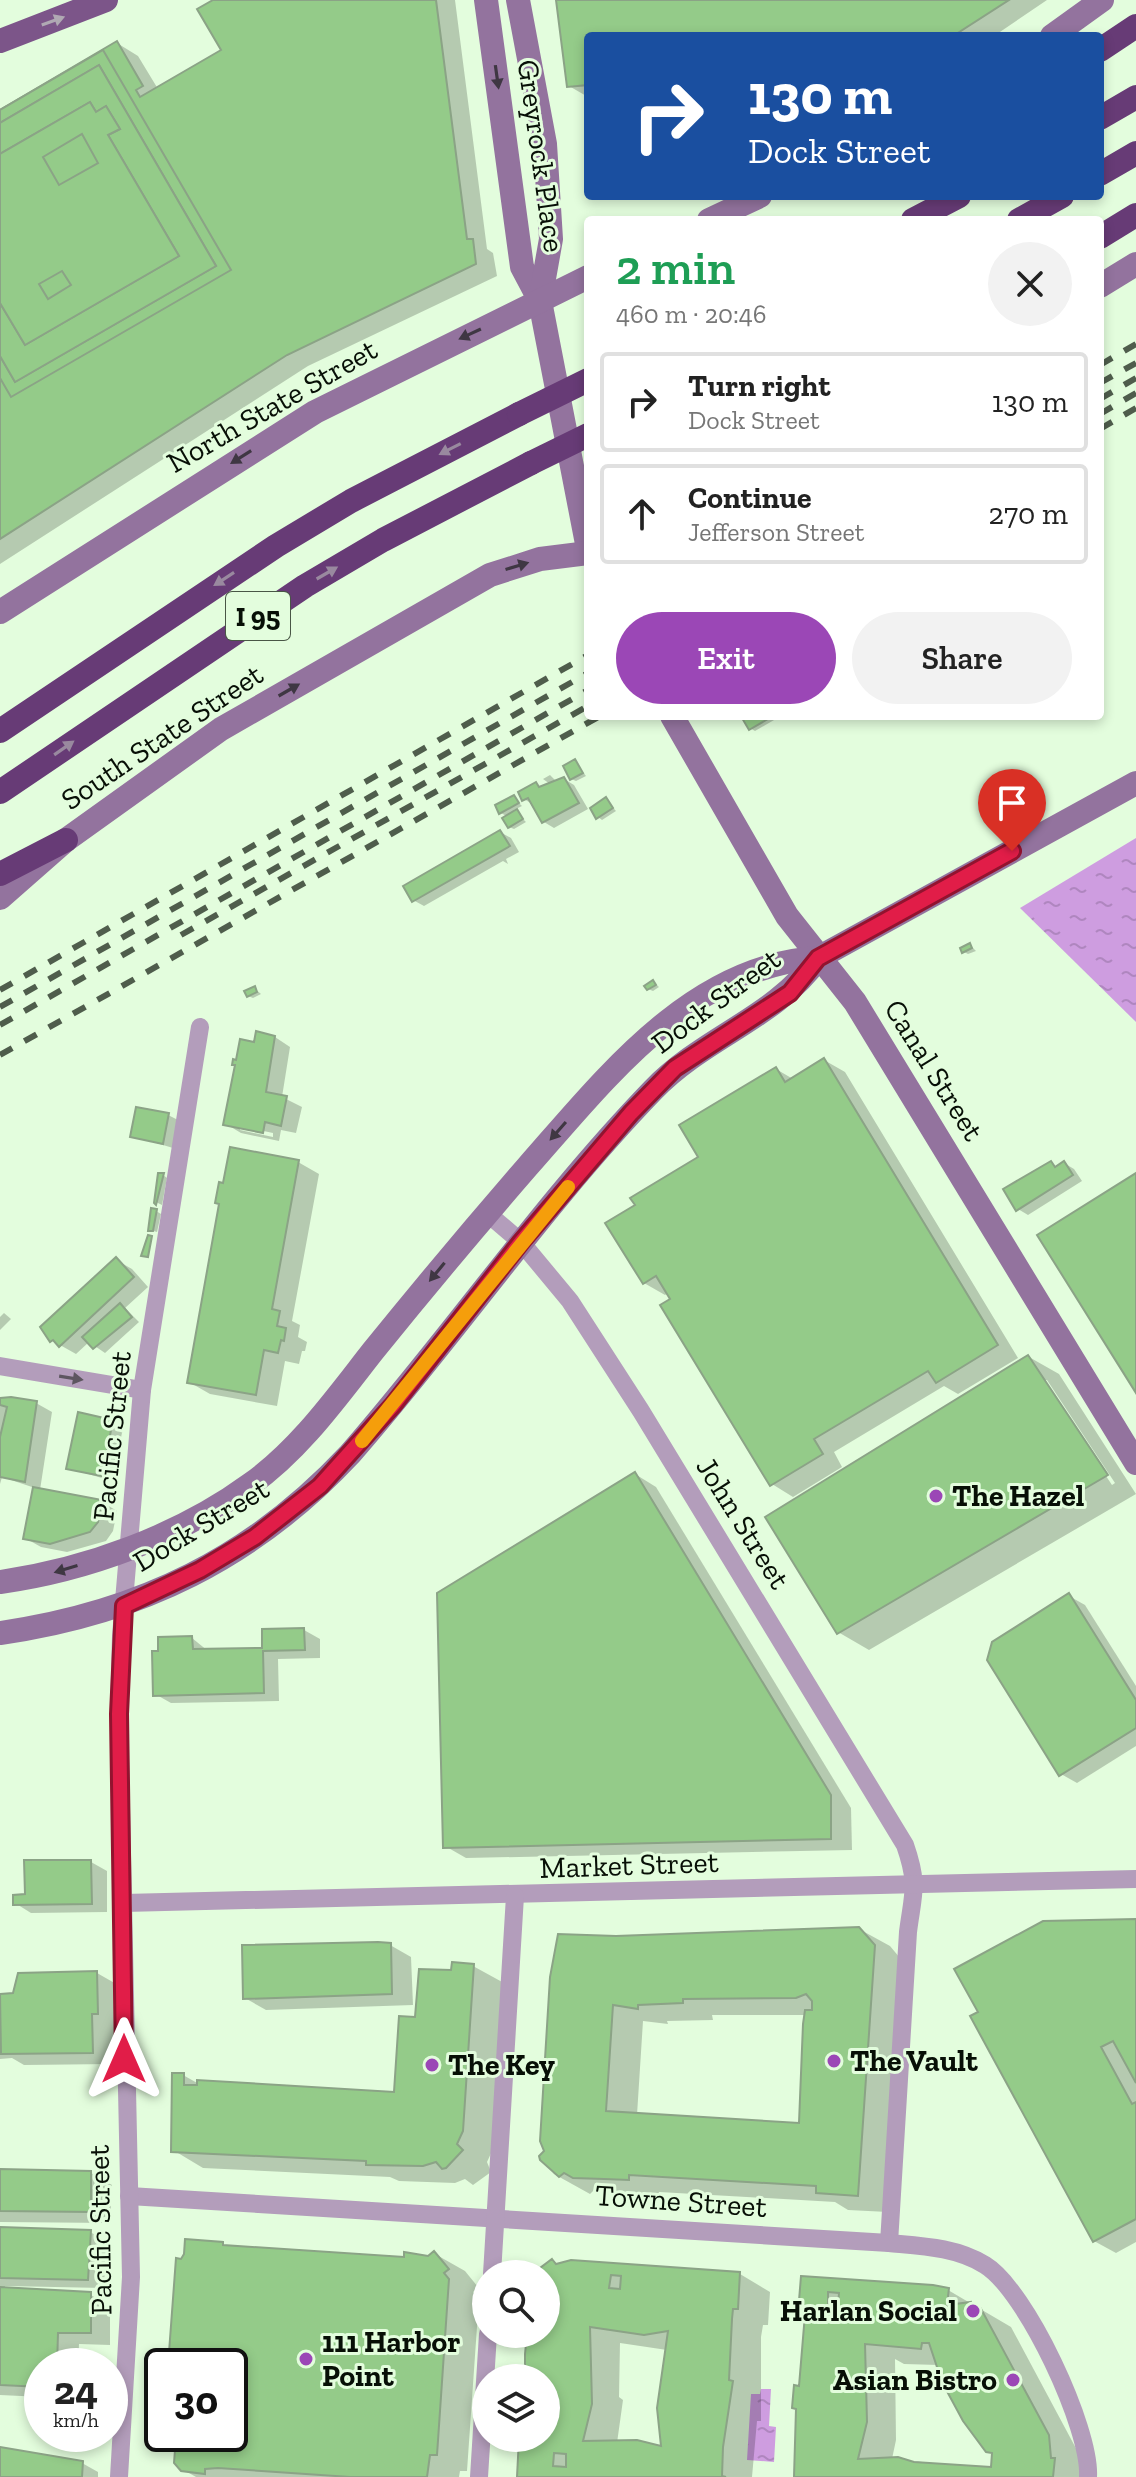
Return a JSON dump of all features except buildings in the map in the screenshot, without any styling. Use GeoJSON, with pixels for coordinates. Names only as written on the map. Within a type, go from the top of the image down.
{"type":"FeatureCollection","features":[{"type":"Feature","properties":{"kind":"highway"},"geometry":{"type":"LineString","coordinates":[[1104,47],[1136,26]]}},
{"type":"Feature","properties":{"kind":"highway"},"geometry":{"type":"LineString","coordinates":[[1104,116],[1136,97]]}},
{"type":"Feature","properties":{"kind":"highway"},"geometry":{"type":"LineString","coordinates":[[1104,172],[1136,153]]}},
{"type":"Feature","properties":{"kind":"highway"},"geometry":{"type":"LineString","coordinates":[[921,216],[951,200]]}},
{"type":"Feature","properties":{"kind":"highway"},"geometry":{"type":"LineString","coordinates":[[1026,216],[1055,200]]}},
{"type":"Feature","properties":{"kind":"highway"},"geometry":{"type":"LineString","coordinates":[[1104,235],[1136,215]]}},
{"type":"Feature","properties":{"kind":"highway","name":"I 95"},"geometry":{"type":"LineString","coordinates":[[0,731],[276,546],[351,501],[584,382]]}},
{"type":"Feature","properties":{"kind":"highway","name":"I 95"},"geometry":{"type":"LineString","coordinates":[[0,792],[305,586],[409,526],[584,437]]}},
{"type":"Feature","properties":{"kind":"highway"},"geometry":{"type":"LineString","coordinates":[[0,874],[66,840]]}},
{"type":"Feature","properties":{"kind":"main road"},"geometry":{"type":"LineString","coordinates":[[0,41],[106,0]]}},
{"type":"Feature","properties":{"kind":"street","name":"Greyrock Place"},"geometry":{"type":"LineString","coordinates":[[486,0],[522,267],[540,301]]}},
{"type":"Feature","properties":{"kind":"street","name":"Greyrock Place"},"geometry":{"type":"LineString","coordinates":[[518,0],[545,144],[551,239],[540,301]]}},
{"type":"Feature","properties":{"kind":"street"},"geometry":{"type":"LineString","coordinates":[[1058,32],[1102,0]]}},
{"type":"Feature","properties":{"kind":"street"},"geometry":{"type":"LineString","coordinates":[[718,216],[752,200]]}},
{"type":"Feature","properties":{"kind":"street"},"geometry":{"type":"LineString","coordinates":[[1104,284],[1136,264]]}},
{"type":"Feature","properties":{"kind":"street","name":"North State Street"},"geometry":{"type":"LineString","coordinates":[[0,612],[315,412],[584,279]]}},
{"type":"Feature","properties":{"kind":"street"},"geometry":{"type":"LineString","coordinates":[[540,301],[584,530]]}},
{"type":"Feature","properties":{"kind":"street","name":"South State Street"},"geometry":{"type":"LineString","coordinates":[[0,898],[66,840],[190,749],[425,610],[506,569],[584,552]]}},
{"type":"Feature","properties":{"kind":"street","name":"Canal Street"},"geometry":{"type":"LineString","coordinates":[[674,720],[787,916],[855,1002],[1136,1463]]}},
{"type":"Feature","properties":{"kind":"street"},"geometry":{"type":"LineString","coordinates":[[818,958],[1136,783]]}},
{"type":"Feature","properties":{"kind":"street","name":"Dock Street"},"geometry":{"type":"LineString","coordinates":[[0,1582],[65,1570],[130,1546],[205,1512],[250,1485],[311,1428],[487,1213],[609,1072],[651,1033],[759,968],[784,960],[818,958]]}},
{"type":"Feature","properties":{"kind":"street","name":"Dock Street"},"geometry":{"type":"LineString","coordinates":[[0,1633],[75,1620],[124,1606],[200,1570],[255,1537],[320,1486],[393,1405],[521,1242],[631,1113],[675,1068],[790,993],[818,958]]}},
{"type":"Feature","properties":{"kind":"street","name":"Pacific Street"},"geometry":{"type":"LineString","coordinates":[[119,2477],[129,2332],[119,1714],[124,1606],[142,1390],[200,1027]]}},
{"type":"Feature","properties":{"kind":"street","name":"John Street"},"geometry":{"type":"LineString","coordinates":[[487,1213],[521,1242],[570,1301],[899,1831],[916,1886]]}},
{"type":"Feature","properties":{"kind":"street"},"geometry":{"type":"LineString","coordinates":[[0,1366],[142,1390]]}},
{"type":"Feature","properties":{"kind":"street","name":"Market Street"},"geometry":{"type":"LineString","coordinates":[[124,1903],[1136,1879]]}},
{"type":"Feature","properties":{"kind":"street"},"geometry":{"type":"LineString","coordinates":[[889,2243],[908,1932],[916,1886]]}},
{"type":"Feature","properties":{"kind":"street"},"geometry":{"type":"LineString","coordinates":[[493,2260],[515,1896]]}},
{"type":"Feature","properties":{"kind":"street","name":"Towne Street"},"geometry":{"type":"LineString","coordinates":[[129,2196],[889,2243],[962,2254],[986,2265],[1006,2284],[1078,2413],[1089,2460],[1088,2477]]}},
{"type":"Feature","properties":{"kind":"street"},"geometry":{"type":"LineString","coordinates":[[479,2477],[487,2348]]}},
{"type":"Feature","properties":{"kind":"water"},"geometry":{"type":"Polygon","coordinates":[[[1136,838],[1136,1022],[1020,908],[1136,838]]]}},
{"type":"Feature","properties":{"kind":"water"},"geometry":{"type":"Polygon","coordinates":[[[761,2389],[771,2389],[769,2426],[776,2427],[774,2462],[747,2460],[751,2394],[760,2394],[761,2389]]]}},
{"type":"Feature","properties":{"kind":"railway"},"geometry":{"type":"LineString","coordinates":[[1104,363],[1136,344]]}},
{"type":"Feature","properties":{"kind":"railway"},"geometry":{"type":"LineString","coordinates":[[1104,381],[1136,363]]}},
{"type":"Feature","properties":{"kind":"railway"},"geometry":{"type":"LineString","coordinates":[[1104,397],[1136,378]]}},
{"type":"Feature","properties":{"kind":"railway"},"geometry":{"type":"LineString","coordinates":[[1104,412],[1136,393]]}},
{"type":"Feature","properties":{"kind":"railway"},"geometry":{"type":"LineString","coordinates":[[1104,427],[1136,408]]}},
{"type":"Feature","properties":{"kind":"railway"},"geometry":{"type":"LineString","coordinates":[[0,990],[584,657]]}},
{"type":"Feature","properties":{"kind":"railway"},"geometry":{"type":"LineString","coordinates":[[0,1007],[584,675]]}},
{"type":"Feature","properties":{"kind":"railway"},"geometry":{"type":"LineString","coordinates":[[0,1025],[584,692]]}},
{"type":"Feature","properties":{"kind":"railway"},"geometry":{"type":"LineString","coordinates":[[181,935],[584,708]]}},
{"type":"Feature","properties":{"kind":"railway"},"geometry":{"type":"LineString","coordinates":[[0,1055],[593,720]]}},
{"type":"Feature","properties":{"kind":"slow traffic"},"geometry":{"type":"LineString","coordinates":[[362,1441],[568,1187]]}},
{"type":"Feature","properties":{"kind":"place","name":"The Hazel"},"geometry":{"type":"Point","coordinates":[936,1496]}},
{"type":"Feature","properties":{"kind":"place","name":"The Vault"},"geometry":{"type":"Point","coordinates":[834,2061]}},
{"type":"Feature","properties":{"kind":"place","name":"The Key"},"geometry":{"type":"Point","coordinates":[432,2065]}},
{"type":"Feature","properties":{"kind":"place","name":"Harlan Social"},"geometry":{"type":"Point","coordinates":[973,2311]}},
{"type":"Feature","properties":{"kind":"place","name":"111 Harbor Point"},"geometry":{"type":"Point","coordinates":[306,2359]}},
{"type":"Feature","properties":{"kind":"place","name":"Asian Bistro"},"geometry":{"type":"Point","coordinates":[1013,2380]}},
{"type":"Feature","properties":{"kind":"route"},"geometry":{"type":"LineString","coordinates":[[124,2059],[119,1714],[124,1606],[200,1570],[255,1537],[320,1486],[393,1405],[521,1242],[631,1113],[675,1068],[790,993],[818,958],[1012,851]]}}]}
